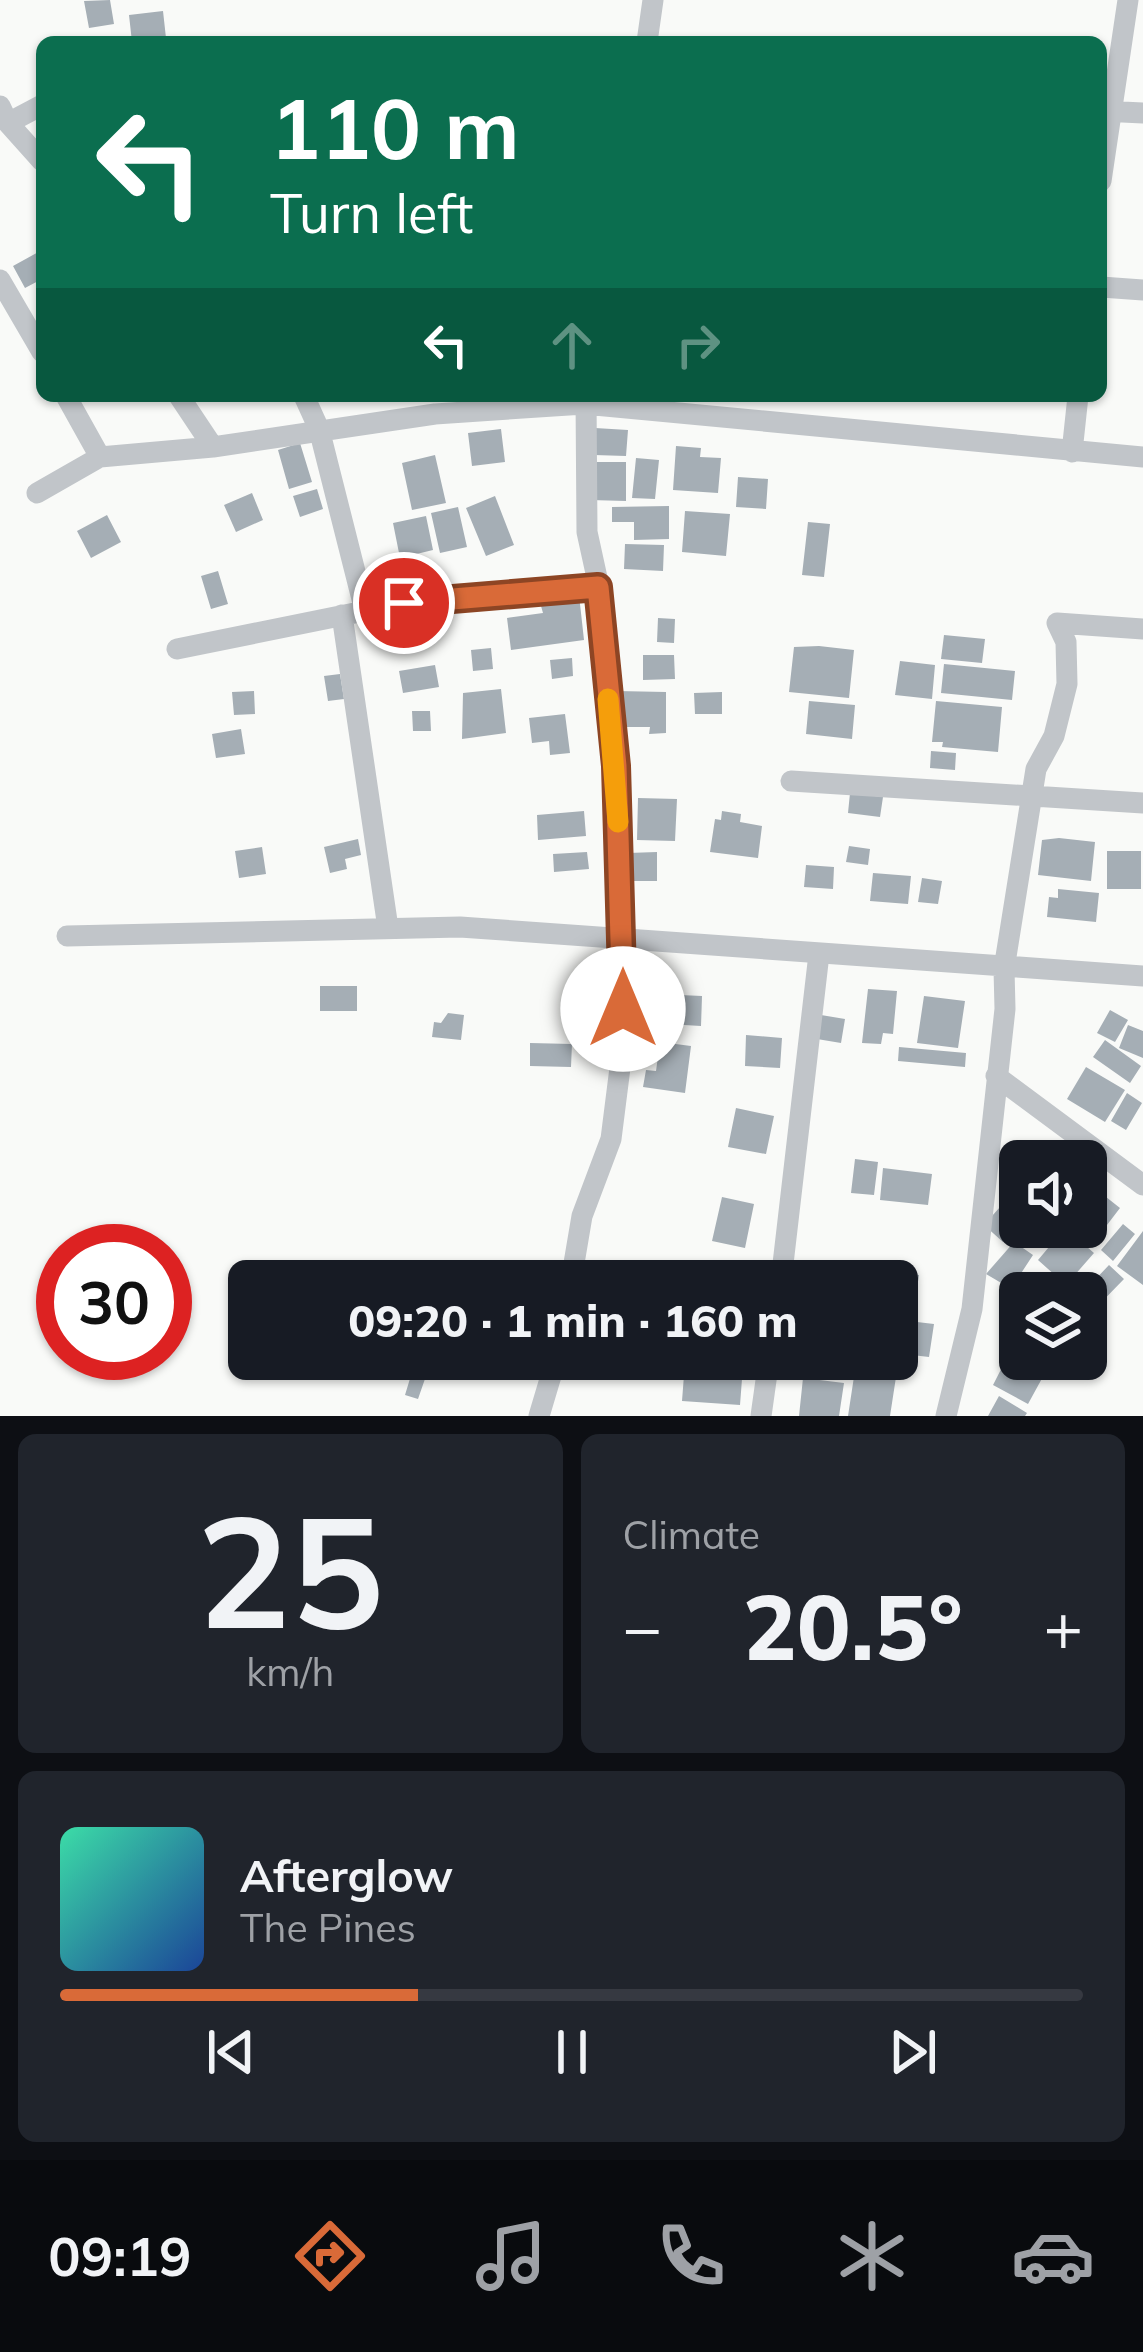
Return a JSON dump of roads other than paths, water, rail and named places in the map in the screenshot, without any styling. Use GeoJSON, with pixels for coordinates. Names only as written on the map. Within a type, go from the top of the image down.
{"type":"FeatureCollection","features":[{"type":"Feature","properties":{"kind":"street"},"geometry":{"type":"LineString","coordinates":[[648,36],[653,0]]}},
{"type":"Feature","properties":{"kind":"street"},"geometry":{"type":"LineString","coordinates":[[1107,106],[1128,0]]}},
{"type":"Feature","properties":{"kind":"street"},"geometry":{"type":"LineString","coordinates":[[36,106],[4,114],[36,154]]}},
{"type":"Feature","properties":{"kind":"street"},"geometry":{"type":"LineString","coordinates":[[1107,111],[1143,113]]}},
{"type":"Feature","properties":{"kind":"street"},"geometry":{"type":"LineString","coordinates":[[0,280],[36,342]]}},
{"type":"Feature","properties":{"kind":"street"},"geometry":{"type":"LineString","coordinates":[[1107,287],[1143,290]]}},
{"type":"Feature","properties":{"kind":"street"},"geometry":{"type":"LineString","coordinates":[[69,402],[100,457]]}},
{"type":"Feature","properties":{"kind":"street"},"geometry":{"type":"LineString","coordinates":[[183,402],[213,447]]}},
{"type":"Feature","properties":{"kind":"street"},"geometry":{"type":"LineString","coordinates":[[307,402],[319,429],[365,610]]}},
{"type":"Feature","properties":{"kind":"street"},"geometry":{"type":"LineString","coordinates":[[37,493],[100,457],[564,402]]}},
{"type":"Feature","properties":{"kind":"street"},"geometry":{"type":"LineString","coordinates":[[575,1260],[582,1216],[611,1139],[623,1044],[616,766],[598,587],[586,532],[585,402]]}},
{"type":"Feature","properties":{"kind":"street"},"geometry":{"type":"LineString","coordinates":[[604,402],[1143,458]]}},
{"type":"Feature","properties":{"kind":"street"},"geometry":{"type":"LineString","coordinates":[[1072,452],[1077,402]]}},
{"type":"Feature","properties":{"kind":"street"},"geometry":{"type":"LineString","coordinates":[[177,649],[404,603],[598,587]]}},
{"type":"Feature","properties":{"kind":"street"},"geometry":{"type":"LineString","coordinates":[[342,615],[388,928]]}},
{"type":"Feature","properties":{"kind":"street"},"geometry":{"type":"LineString","coordinates":[[946,1416],[972,1309],[1005,1009],[1004,969],[1036,769],[1054,736],[1067,684],[1066,642],[1057,622],[1143,629]]}},
{"type":"Feature","properties":{"kind":"street"},"geometry":{"type":"LineString","coordinates":[[791,781],[1143,803]]}},
{"type":"Feature","properties":{"kind":"street"},"geometry":{"type":"LineString","coordinates":[[67,936],[460,927],[1143,976]]}},
{"type":"Feature","properties":{"kind":"street"},"geometry":{"type":"LineString","coordinates":[[783,1260],[818,954]]}},
{"type":"Feature","properties":{"kind":"street"},"geometry":{"type":"LineString","coordinates":[[996,1076],[1143,1185]]}},
{"type":"Feature","properties":{"kind":"street"},"geometry":{"type":"LineString","coordinates":[[538,1416],[549,1380]]}},
{"type":"Feature","properties":{"kind":"street"},"geometry":{"type":"LineString","coordinates":[[761,1416],[766,1380]]}}]}
